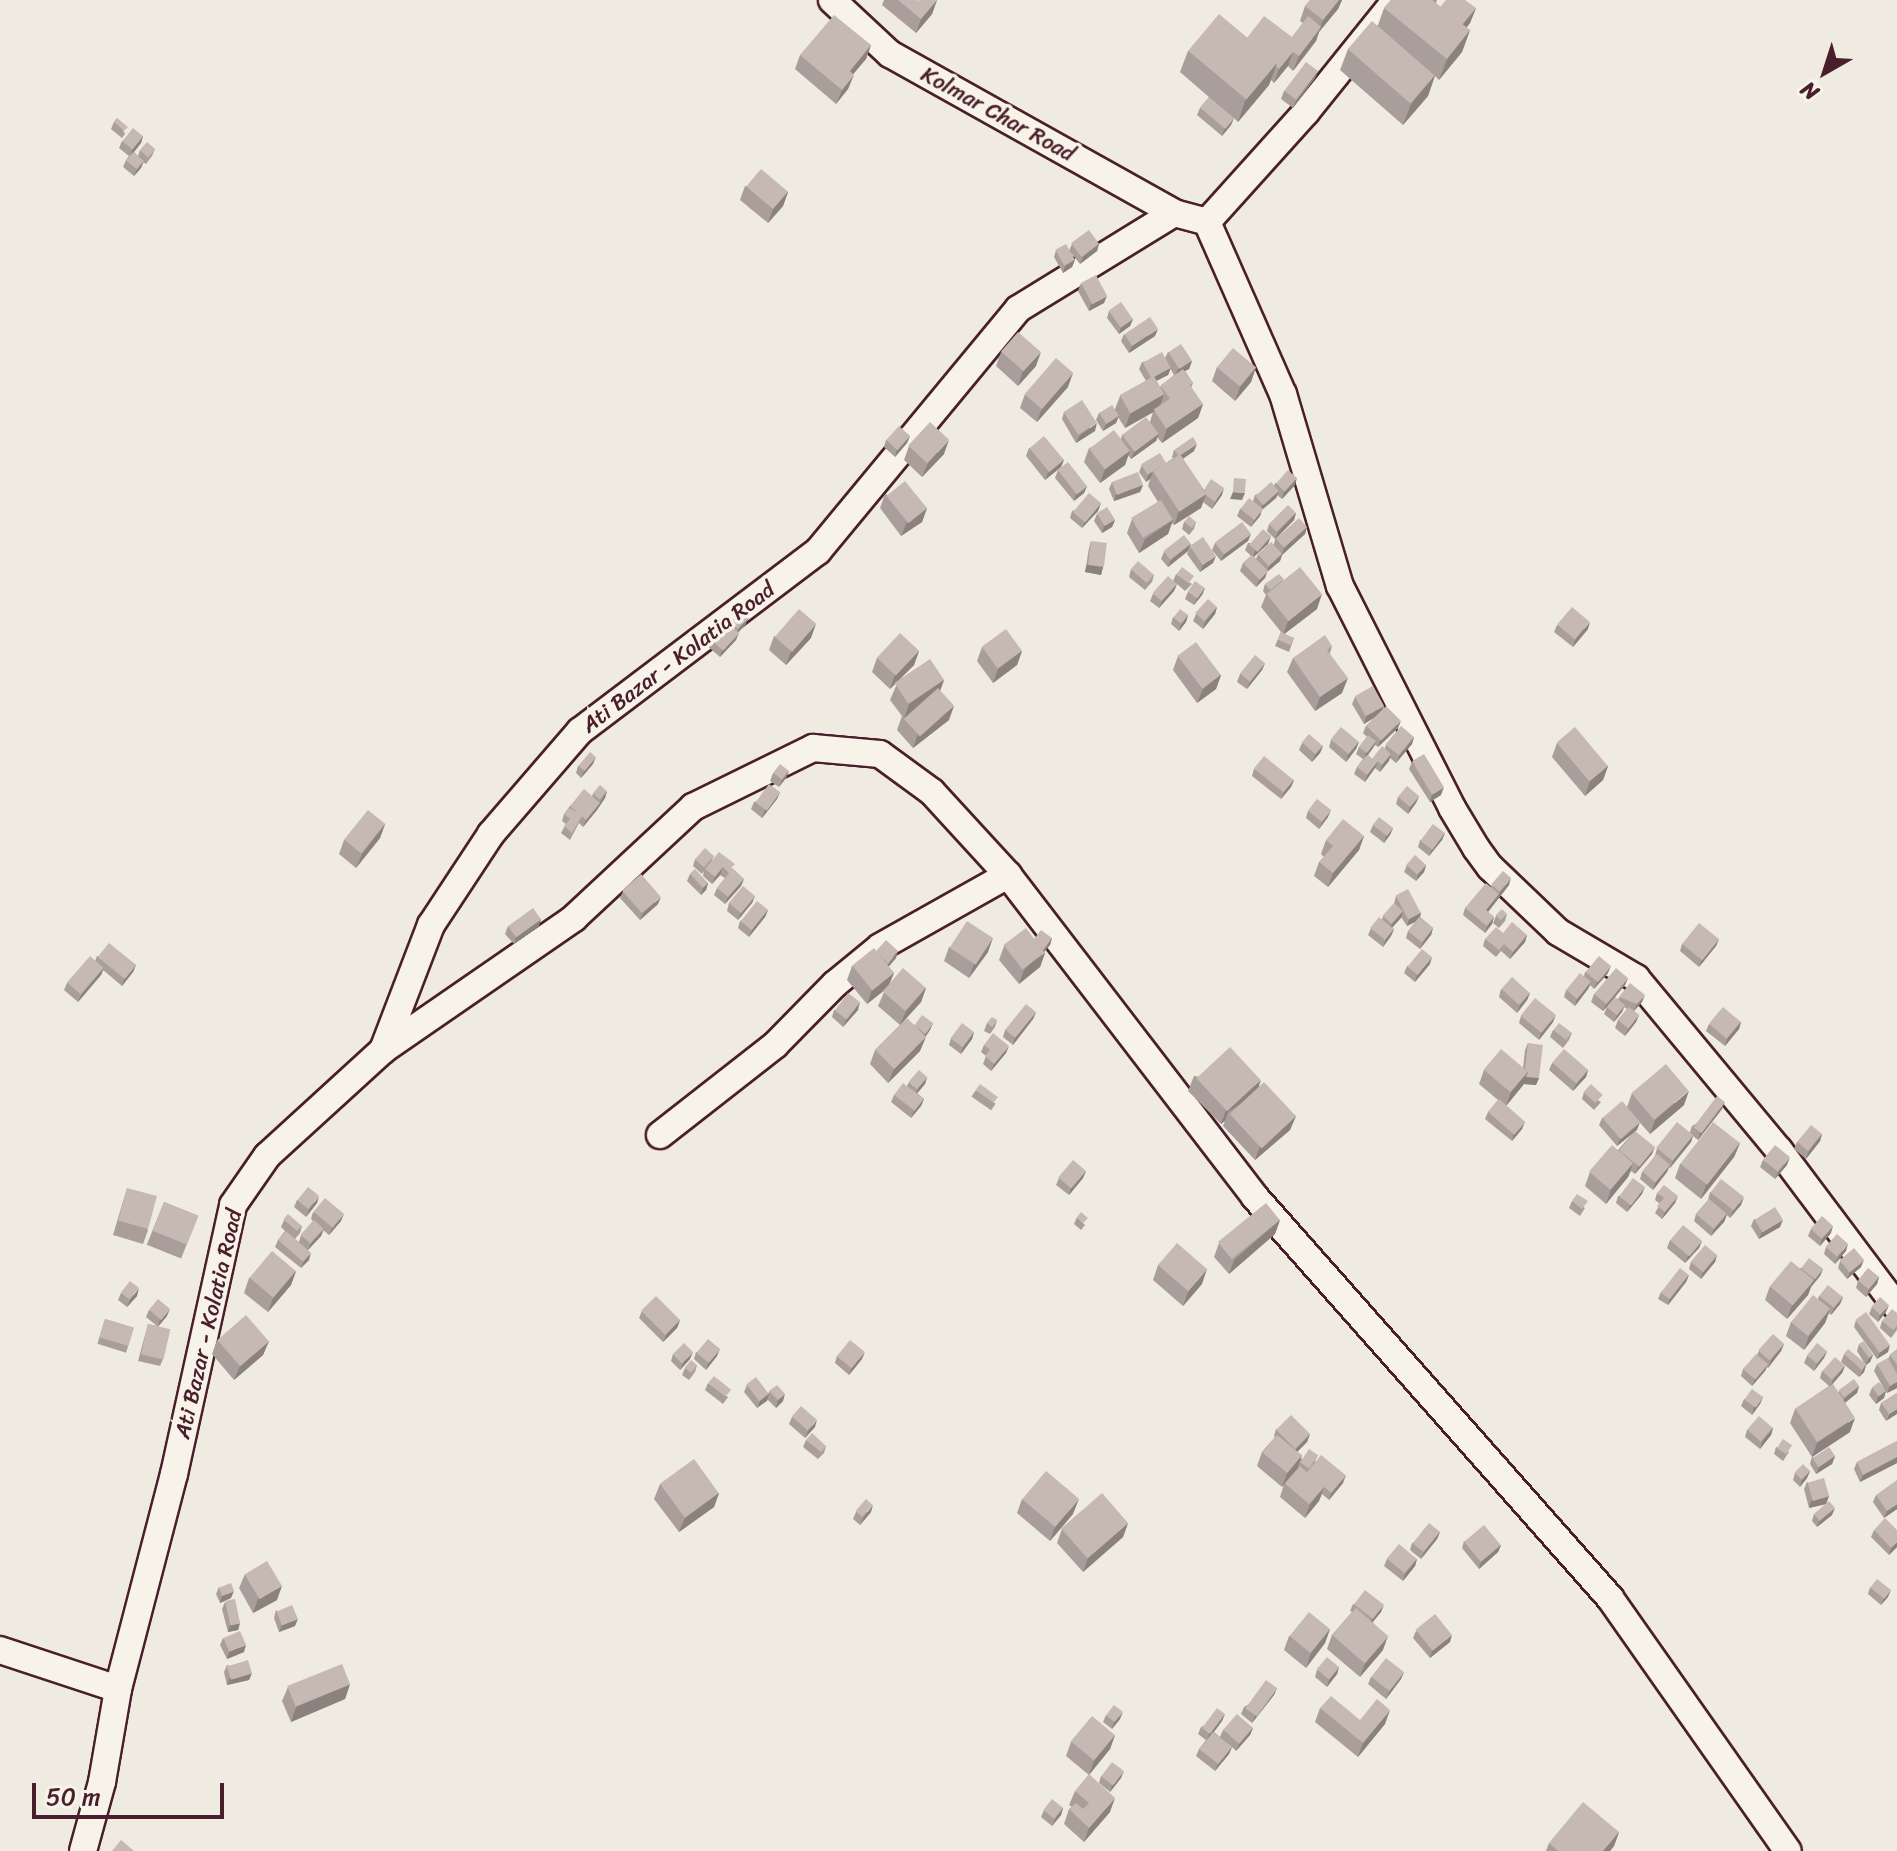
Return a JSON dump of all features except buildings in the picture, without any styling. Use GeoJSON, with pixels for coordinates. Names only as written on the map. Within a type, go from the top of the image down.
{"type":"FeatureCollection","features":[{"type":"Feature","properties":{"kind":"street","name":"Kolmar Char Road"},"geometry":{"type":"LineString","coordinates":[[832,0],[890,54],[1174,213]]}},
{"type":"Feature","properties":{"kind":"street"},"geometry":{"type":"LineString","coordinates":[[1207,222],[1306,112],[1396,0]]}},
{"type":"Feature","properties":{"kind":"street"},"geometry":{"type":"LineString","coordinates":[[1174,213],[1207,222]]}},
{"type":"Feature","properties":{"kind":"street","name":"Ati Bazar - Kolatia Road"},"geometry":{"type":"LineString","coordinates":[[83,1851],[102,1782],[118,1689],[174,1474],[233,1205],[267,1156],[383,1050],[431,925],[491,834],[580,731],[818,551],[1018,309],[1174,213]]}},
{"type":"Feature","properties":{"kind":"street"},"geometry":{"type":"LineString","coordinates":[[1207,222],[1283,394],[1340,586],[1452,808],[1476,848],[1490,867],[1558,932],[1636,978],[1779,1150],[1897,1307]]}},
{"type":"Feature","properties":{"kind":"street"},"geometry":{"type":"LineString","coordinates":[[383,1050],[574,918],[693,807],[813,748],[880,754],[932,792],[1008,875],[1255,1197],[1610,1598],[1788,1851]]}},
{"type":"Feature","properties":{"kind":"street"},"geometry":{"type":"LineString","coordinates":[[660,1135],[775,1045],[835,984],[880,947],[1008,875]]}},
{"type":"Feature","properties":{"kind":"street"},"geometry":{"type":"LineString","coordinates":[[0,1650],[118,1689]]}}]}
